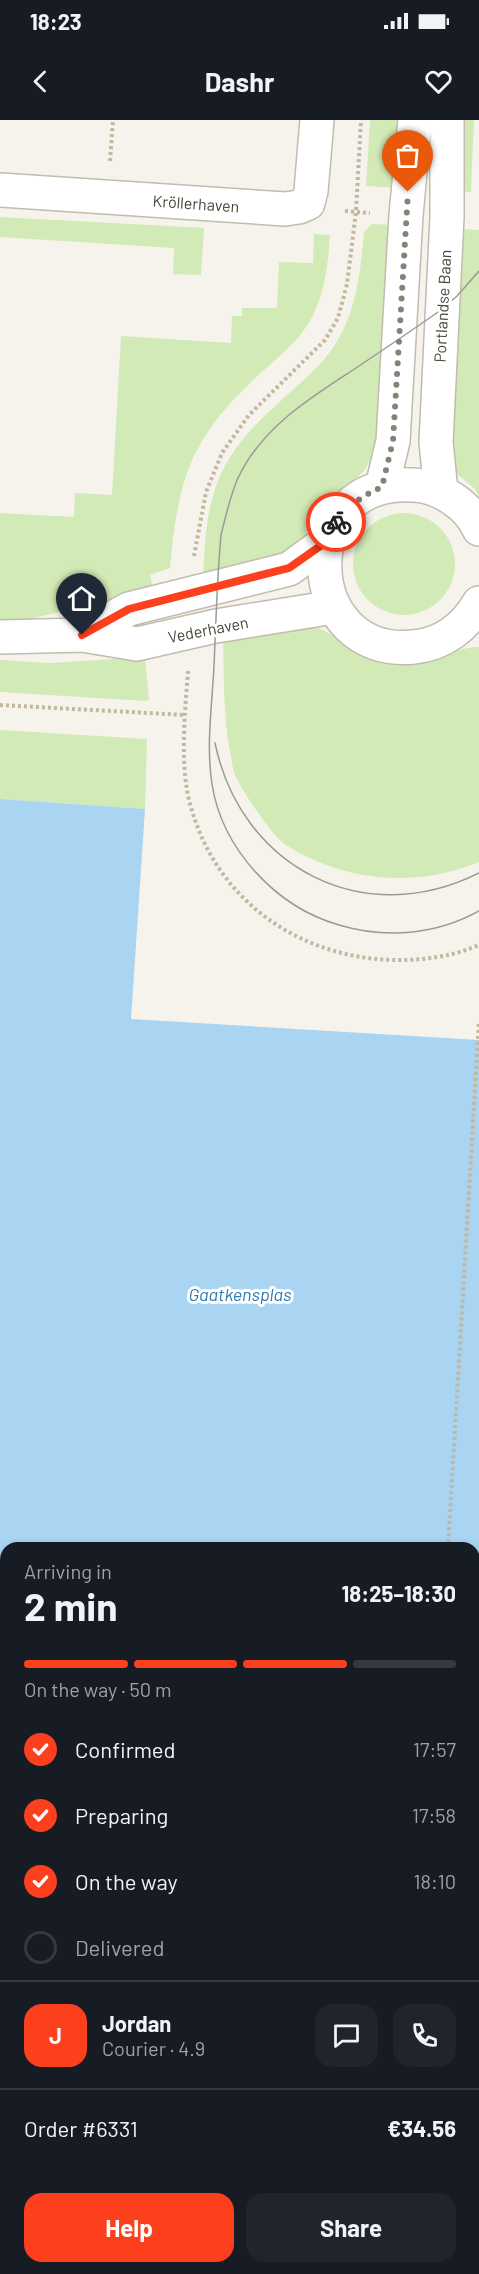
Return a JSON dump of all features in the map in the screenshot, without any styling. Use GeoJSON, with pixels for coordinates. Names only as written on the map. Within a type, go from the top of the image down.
{"type":"FeatureCollection","features":[{"type":"Feature","properties":{"kind":"street","name":"Kröllerhaven"},"geometry":{"type":"LineString","coordinates":[[0,190],[285,209],[299,207],[308,202],[311,191],[317,120]]}},
{"type":"Feature","properties":{"kind":"street"},"geometry":{"type":"LineString","coordinates":[[382,487],[393,441],[406,215],[415,120]]}},
{"type":"Feature","properties":{"kind":"street","name":"Portlandse Baan"},"geometry":{"type":"LineString","coordinates":[[441,492],[436,442],[447,217],[447,120]]}},
{"type":"Feature","properties":{"kind":"street"},"geometry":{"type":"LineString","coordinates":[[476,614],[451,635],[426,646],[400,649],[374,642],[351,628],[334,607],[326,587],[323,564],[326,542],[335,524],[347,508],[363,495],[382,487],[402,484],[422,485],[441,492],[462,506],[479,529]]}},
{"type":"Feature","properties":{"kind":"street","name":"Vederhaven"},"geometry":{"type":"LineString","coordinates":[[82,635],[129,609],[289,568],[326,542]]}},
{"type":"Feature","properties":{"kind":"street","name":"Vederhaven"},"geometry":{"type":"LineString","coordinates":[[0,637],[82,635],[137,644],[216,626],[334,607]]}},
{"type":"Feature","properties":{"kind":"path"},"geometry":{"type":"LineString","coordinates":[[356,212],[361,120]]}},
{"type":"Feature","properties":{"kind":"path"},"geometry":{"type":"LineString","coordinates":[[0,705],[185,715]]}},
{"type":"Feature","properties":{"kind":"path"},"geometry":{"type":"LineString","coordinates":[[448,1542],[479,1021]]}},
{"type":"Feature","properties":{"kind":"green space"},"geometry":{"type":"Polygon","coordinates":[[[370,120],[402,120],[396,188],[366,186],[370,120]]]}},
{"type":"Feature","properties":{"kind":"green space"},"geometry":{"type":"Polygon","coordinates":[[[460,120],[474,120],[471,192],[460,192],[460,120]]]}},
{"type":"Feature","properties":{"kind":"green space"},"geometry":{"type":"Polygon","coordinates":[[[0,217],[204,228],[201,275],[173,274],[174,248],[0,237],[0,217]]]}},
{"type":"Feature","properties":{"kind":"green space"},"geometry":{"type":"Polygon","coordinates":[[[372,224],[394,225],[379,440],[372,458],[363,472],[328,503],[299,543],[280,556],[203,577],[209,512],[221,474],[240,443],[252,429],[318,366],[340,337],[353,304],[364,232],[372,224]]]}},
{"type":"Feature","properties":{"kind":"green space"},"geometry":{"type":"Polygon","coordinates":[[[458,229],[479,230],[479,497],[475,489],[455,472],[446,421],[458,229]]]}},
{"type":"Feature","properties":{"kind":"green space"},"geometry":{"type":"Polygon","coordinates":[[[314,234],[330,235],[325,278],[316,309],[296,340],[231,403],[202,441],[183,487],[176,519],[170,568],[150,575],[153,589],[34,618],[22,623],[0,623],[0,513],[74,517],[75,493],[112,495],[121,336],[231,343],[232,316],[242,316],[242,308],[277,308],[279,262],[313,263],[314,234]]]}},
{"type":"Feature","properties":{"kind":"green space"},"geometry":{"type":"Polygon","coordinates":[[[404,513],[423,517],[440,528],[451,545],[455,564],[451,583],[440,600],[423,611],[404,615],[385,611],[368,600],[357,583],[353,564],[357,545],[368,528],[385,517],[404,513]]]}},
{"type":"Feature","properties":{"kind":"green space"},"geometry":{"type":"Polygon","coordinates":[[[303,623],[327,632],[372,656],[397,662],[418,661],[479,647],[479,862],[430,876],[381,877],[356,873],[332,867],[286,845],[266,823],[233,770],[225,708],[223,634],[303,623]]]}},
{"type":"Feature","properties":{"kind":"green space"},"geometry":{"type":"Polygon","coordinates":[[[145,657],[149,700],[145,701],[0,692],[0,660],[51,663],[145,657]]]}},
{"type":"Feature","properties":{"kind":"green space"},"geometry":{"type":"Polygon","coordinates":[[[0,730],[147,739],[145,809],[0,799],[0,730]]]}},
{"type":"Feature","properties":{"kind":"water","name":"Gaatkensplas"},"geometry":{"type":"Polygon","coordinates":[[[0,799],[145,809],[131,1019],[479,1040],[479,1542],[0,1542],[0,799]]]}},
{"type":"Feature","properties":{"kind":"tram line"},"geometry":{"type":"LineString","coordinates":[[479,271],[441,310],[318,393],[287,417],[259,445],[238,478],[221,535],[209,740],[212,784],[227,831],[256,872],[294,905],[339,925],[393,933],[428,930],[463,919],[479,911]]}},
{"type":"Feature","properties":{"kind":"tram line"},"geometry":{"type":"LineString","coordinates":[[215,743],[229,787],[251,824],[280,854],[314,877],[352,890],[393,895],[436,889],[479,873]]}},
{"type":"Feature","properties":{"kind":"way so far"},"geometry":{"type":"LineString","coordinates":[[336,522],[347,508],[363,495],[382,487],[393,441],[408,192]]}},
{"type":"Feature","properties":{"kind":"route"},"geometry":{"type":"LineString","coordinates":[[82,635],[129,609],[289,568],[326,542],[336,522]]}}]}
